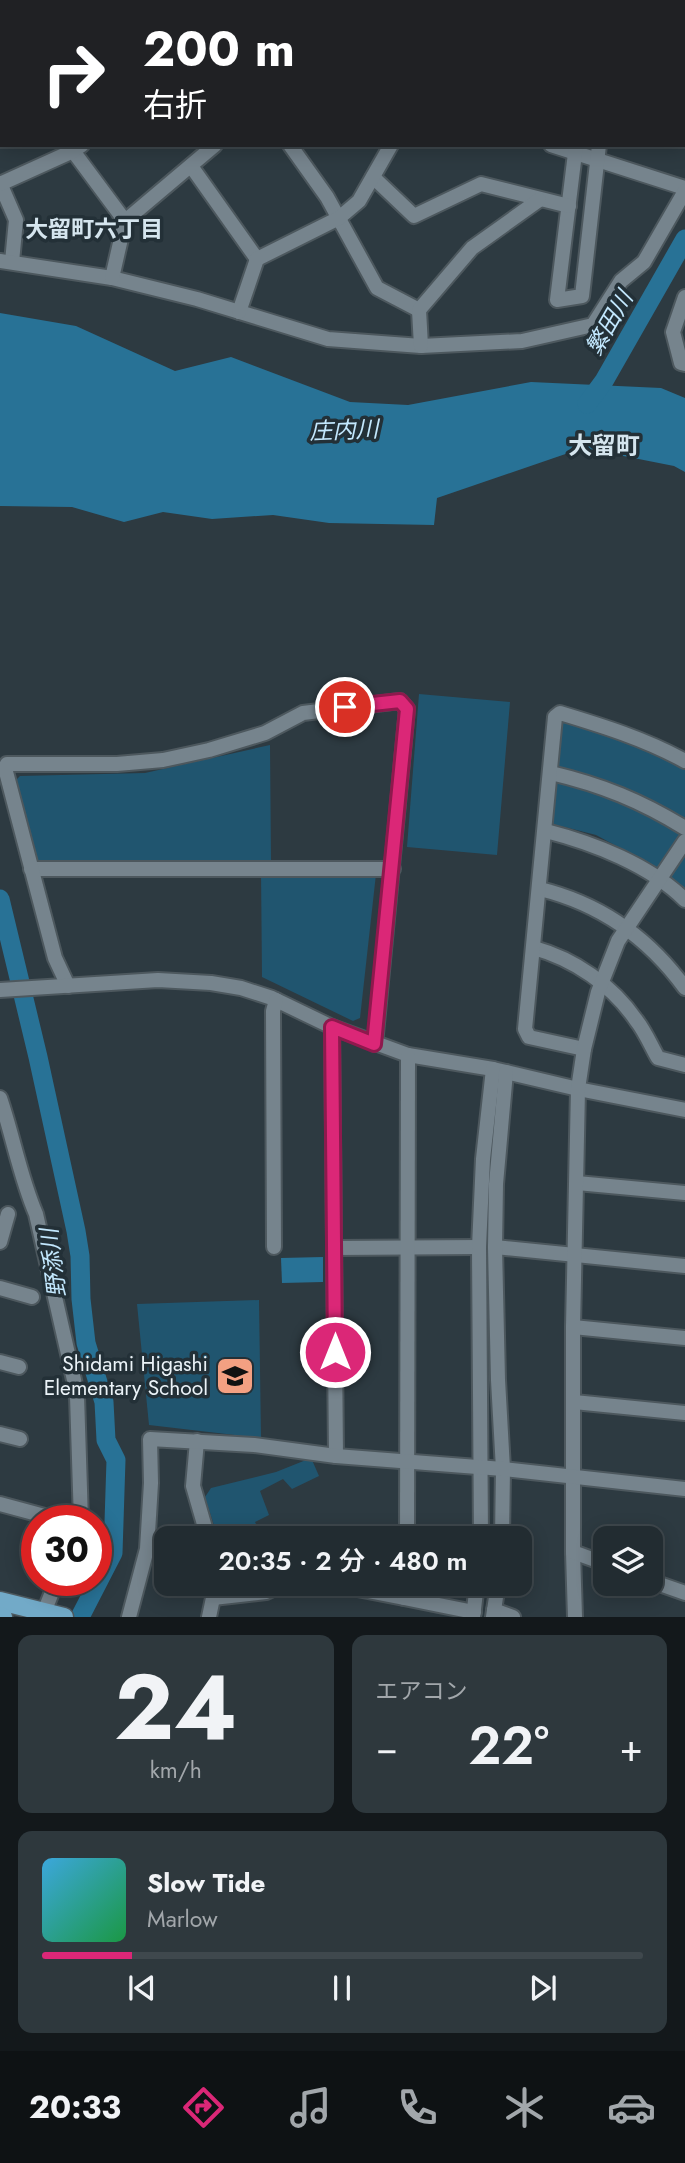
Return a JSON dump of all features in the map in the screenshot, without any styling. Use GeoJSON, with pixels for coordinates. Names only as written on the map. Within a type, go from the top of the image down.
{"type":"FeatureCollection","features":[{"type":"Feature","properties":{"kind":"main road"},"geometry":{"type":"LineString","coordinates":[[0,1601],[52,1616]]}},
{"type":"Feature","properties":{"kind":"street"},"geometry":{"type":"LineString","coordinates":[[112,278],[125,221],[213,147]]}},
{"type":"Feature","properties":{"kind":"street"},"geometry":{"type":"LineString","coordinates":[[291,147],[327,197],[377,288],[419,310]]}},
{"type":"Feature","properties":{"kind":"street"},"geometry":{"type":"LineString","coordinates":[[239,312],[257,259],[339,218],[359,201],[390,147]]}},
{"type":"Feature","properties":{"kind":"street"},"geometry":{"type":"LineString","coordinates":[[125,221],[77,148],[0,184],[16,220],[6,261],[112,278],[197,299],[328,339],[421,346],[522,341],[593,326],[621,281],[644,262],[685,189],[598,152],[575,149],[557,300],[582,296],[598,152]]}},
{"type":"Feature","properties":{"kind":"street"},"geometry":{"type":"LineString","coordinates":[[191,166],[257,259]]}},
{"type":"Feature","properties":{"kind":"street"},"geometry":{"type":"LineString","coordinates":[[373,177],[414,216],[481,184],[569,206]]}},
{"type":"Feature","properties":{"kind":"street"},"geometry":{"type":"LineString","coordinates":[[421,346],[419,310],[472,248],[539,200]]}},
{"type":"Feature","properties":{"kind":"street"},"geometry":{"type":"LineString","coordinates":[[684,302],[673,332],[681,363],[685,363]]}},
{"type":"Feature","properties":{"kind":"street"},"geometry":{"type":"LineString","coordinates":[[68,986],[55,958],[5,768],[7,764],[117,764],[163,760],[209,750],[265,733],[303,713],[400,701],[407,709],[374,1044]]}},
{"type":"Feature","properties":{"kind":"street"},"geometry":{"type":"LineString","coordinates":[[584,1049],[526,1034],[555,716],[560,713],[652,743],[685,761]]}},
{"type":"Feature","properties":{"kind":"street"},"geometry":{"type":"LineString","coordinates":[[551,773],[605,788],[644,803],[685,828]]}},
{"type":"Feature","properties":{"kind":"street"},"geometry":{"type":"LineString","coordinates":[[546,831],[579,839],[614,854],[660,880],[685,900]]}},
{"type":"Feature","properties":{"kind":"street"},"geometry":{"type":"LineString","coordinates":[[575,1617],[572,1478],[578,1089],[584,1049],[602,983],[618,941],[685,841]]}},
{"type":"Feature","properties":{"kind":"street"},"geometry":{"type":"LineString","coordinates":[[32,869],[393,869]]}},
{"type":"Feature","properties":{"kind":"street"},"geometry":{"type":"LineString","coordinates":[[540,889],[564,895],[603,911],[651,947],[685,988]]}},
{"type":"Feature","properties":{"kind":"street"},"geometry":{"type":"LineString","coordinates":[[534,948],[567,960],[602,983],[637,1020],[658,1058],[685,1065]]}},
{"type":"Feature","properties":{"kind":"street"},"geometry":{"type":"LineString","coordinates":[[0,990],[158,980],[241,988],[276,1000],[374,1044],[408,1055],[685,1110]]}},
{"type":"Feature","properties":{"kind":"street"},"geometry":{"type":"LineString","coordinates":[[274,1247],[273,1011],[276,1000]]}},
{"type":"Feature","properties":{"kind":"street"},"geometry":{"type":"LineString","coordinates":[[332,1027],[336,1456]]}},
{"type":"Feature","properties":{"kind":"street"},"geometry":{"type":"LineString","coordinates":[[407,1526],[408,1055]]}},
{"type":"Feature","properties":{"kind":"street"},"geometry":{"type":"LineString","coordinates":[[499,1071],[495,1247],[503,1469],[502,1526]]}},
{"type":"Feature","properties":{"kind":"street"},"geometry":{"type":"LineString","coordinates":[[481,1526],[479,1247],[483,1158],[499,1071]]}},
{"type":"Feature","properties":{"kind":"street"},"geometry":{"type":"LineString","coordinates":[[0,1098],[27,1193],[36,1214],[74,1380],[77,1396],[80,1505]]}},
{"type":"Feature","properties":{"kind":"street"},"geometry":{"type":"LineString","coordinates":[[577,1183],[685,1193]]}},
{"type":"Feature","properties":{"kind":"street"},"geometry":{"type":"LineString","coordinates":[[0,1242],[8,1214]]}},
{"type":"Feature","properties":{"kind":"street"},"geometry":{"type":"LineString","coordinates":[[335,1248],[479,1247]]}},
{"type":"Feature","properties":{"kind":"street"},"geometry":{"type":"LineString","coordinates":[[495,1247],[685,1266]]}},
{"type":"Feature","properties":{"kind":"street"},"geometry":{"type":"LineString","coordinates":[[0,1288],[32,1297]]}},
{"type":"Feature","properties":{"kind":"street"},"geometry":{"type":"LineString","coordinates":[[573,1327],[685,1338]]}},
{"type":"Feature","properties":{"kind":"street"},"geometry":{"type":"LineString","coordinates":[[0,1362],[19,1367]]}},
{"type":"Feature","properties":{"kind":"street"},"geometry":{"type":"LineString","coordinates":[[574,1402],[685,1413]]}},
{"type":"Feature","properties":{"kind":"street"},"geometry":{"type":"LineString","coordinates":[[0,1434],[20,1439]]}},
{"type":"Feature","properties":{"kind":"street"},"geometry":{"type":"LineString","coordinates":[[129,1617],[148,1549],[151,1483],[148,1440],[154,1438],[254,1445],[336,1456],[503,1469],[685,1489]]}},
{"type":"Feature","properties":{"kind":"street"},"geometry":{"type":"LineString","coordinates":[[197,1441],[193,1486],[205,1526]]}},
{"type":"Feature","properties":{"kind":"street"},"geometry":{"type":"LineString","coordinates":[[0,1504],[21,1510]]}},
{"type":"Feature","properties":{"kind":"street"},"geometry":{"type":"LineString","coordinates":[[573,1552],[593,1559]]}},
{"type":"Feature","properties":{"kind":"street"},"geometry":{"type":"LineString","coordinates":[[663,1586],[685,1594]]}},
{"type":"Feature","properties":{"kind":"street"},"geometry":{"type":"LineString","coordinates":[[52,1616],[55,1596]]}},
{"type":"Feature","properties":{"kind":"street"},"geometry":{"type":"LineString","coordinates":[[209,1617],[211,1596]]}},
{"type":"Feature","properties":{"kind":"street"},"geometry":{"type":"LineString","coordinates":[[419,1596],[474,1615],[476,1596]]}},
{"type":"Feature","properties":{"kind":"street"},"geometry":{"type":"LineString","coordinates":[[493,1613],[513,1617]]}},
{"type":"Feature","properties":{"kind":"shaded area"},"geometry":{"type":"Polygon","coordinates":[[[419,694],[510,702],[497,855],[407,847],[419,694]]]}},
{"type":"Feature","properties":{"kind":"shaded area"},"geometry":{"type":"Polygon","coordinates":[[[560,718],[601,728],[685,765],[685,821],[626,789],[556,766],[560,718]]]}},
{"type":"Feature","properties":{"kind":"shaded area"},"geometry":{"type":"Polygon","coordinates":[[[270,745],[271,862],[38,863],[15,781],[20,776],[145,773],[270,745]]]}},
{"type":"Feature","properties":{"kind":"shaded area"},"geometry":{"type":"Polygon","coordinates":[[[554,780],[597,790],[641,810],[683,835],[659,869],[596,835],[549,823],[554,780]]]}},
{"type":"Feature","properties":{"kind":"shaded area"},"geometry":{"type":"Polygon","coordinates":[[[685,851],[685,890],[668,876],[685,851]]]}},
{"type":"Feature","properties":{"kind":"shaded area"},"geometry":{"type":"Polygon","coordinates":[[[261,870],[376,874],[360,1018],[353,1021],[262,977],[261,870]]]}},
{"type":"Feature","properties":{"kind":"shaded area"},"geometry":{"type":"Polygon","coordinates":[[[259,1300],[261,1438],[149,1425],[137,1304],[259,1300]]]}},
{"type":"Feature","properties":{"kind":"shaded area"},"geometry":{"type":"Polygon","coordinates":[[[312,1460],[319,1476],[292,1489],[283,1479],[260,1491],[269,1515],[255,1522],[257,1526],[214,1526],[205,1497],[211,1488],[312,1460]]]}},
{"type":"Feature","properties":{"kind":"water","name":"庄内川"},"geometry":{"type":"Polygon","coordinates":[[[0,313],[76,326],[175,371],[231,357],[350,402],[408,405],[531,382],[661,388],[685,398],[685,472],[674,466],[583,448],[437,498],[434,525],[329,523],[273,515],[212,519],[163,512],[124,522],[72,507],[0,506],[0,313]]]}},
{"type":"Feature","properties":{"kind":"water"},"geometry":{"type":"Polygon","coordinates":[[[323,1257],[323,1282],[282,1283],[281,1258],[323,1257]]]}},
{"type":"Feature","properties":{"kind":"waterway","name":"繁田川"},"geometry":{"type":"LineString","coordinates":[[587,404],[604,381],[685,239]]}},
{"type":"Feature","properties":{"kind":"waterway","name":"野添川"},"geometry":{"type":"LineString","coordinates":[[0,899],[76,1231],[86,1343],[104,1402],[106,1440],[116,1460],[113,1553],[80,1617]]}},
{"type":"Feature","properties":{"kind":"place","name":"Shidami Higashi Elementary School"},"geometry":{"type":"Point","coordinates":[235,1376]}},
{"type":"Feature","properties":{"kind":"district","name":"大留町六丁目"},"geometry":{"type":"Point","coordinates":[94,229]}},
{"type":"Feature","properties":{"kind":"district","name":"大留町"},"geometry":{"type":"Point","coordinates":[604,445]}},
{"type":"Feature","properties":{"kind":"route"},"geometry":{"type":"LineString","coordinates":[[335,1352],[332,1027],[374,1044],[407,709],[400,701],[345,707]]}}]}
